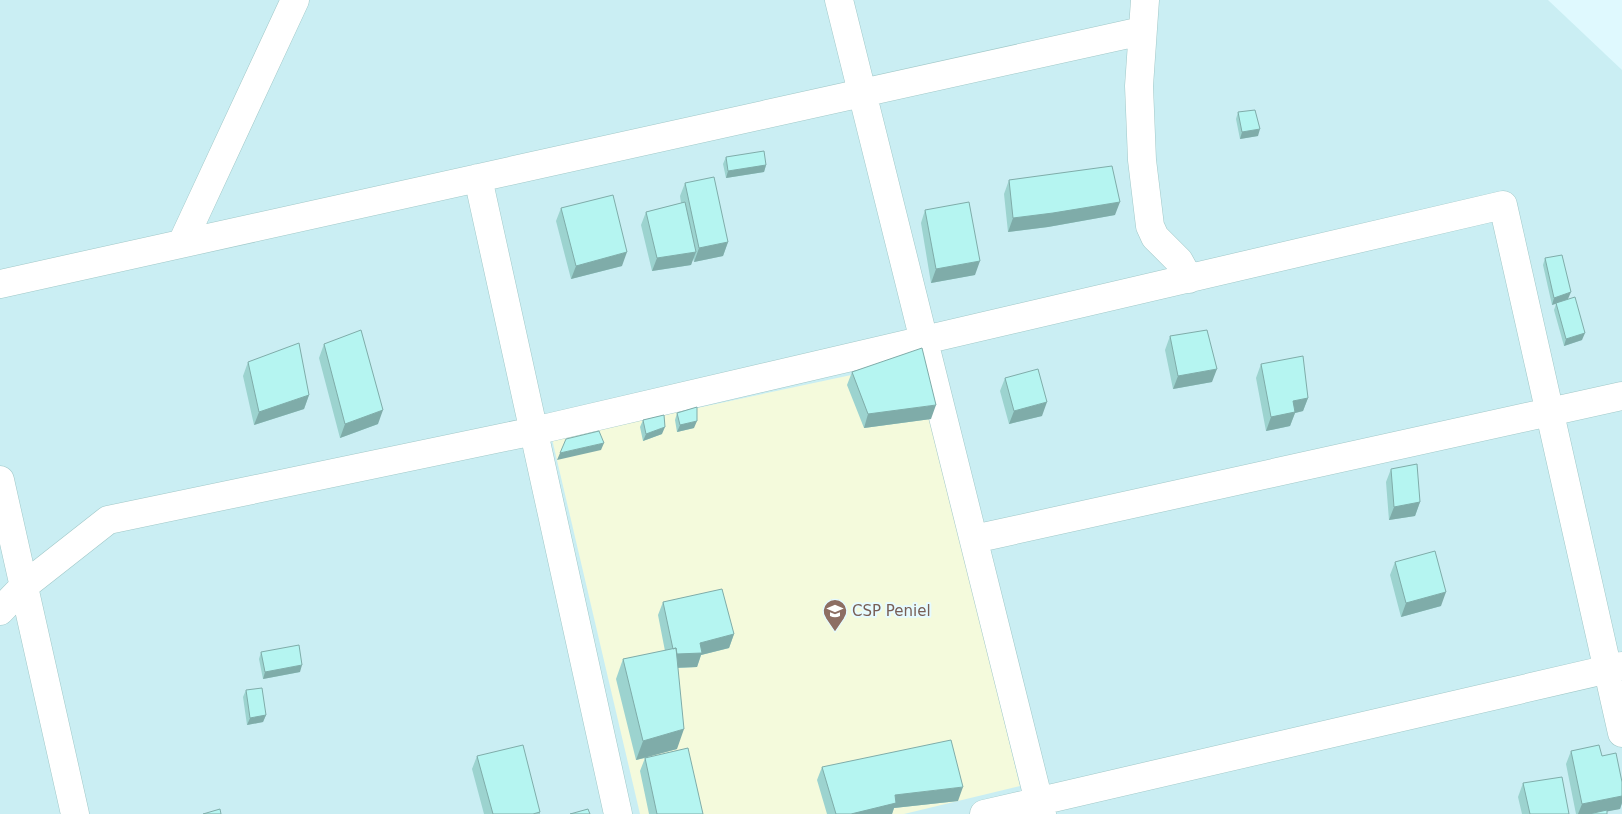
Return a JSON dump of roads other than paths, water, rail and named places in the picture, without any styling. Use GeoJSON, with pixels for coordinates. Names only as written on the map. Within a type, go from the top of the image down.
{"type":"FeatureCollection","features":[{"type":"Feature","properties":{"kind":"street"},"geometry":{"type":"LineString","coordinates":[[182,243],[294,0]]}},
{"type":"Feature","properties":{"kind":"street"},"geometry":{"type":"LineString","coordinates":[[839,0],[1041,808]]}},
{"type":"Feature","properties":{"kind":"street"},"geometry":{"type":"LineString","coordinates":[[1145,0],[1139,86],[1140,135],[1150,226],[1155,237],[1178,261],[1189,279]]}},
{"type":"Feature","properties":{"kind":"street"},"geometry":{"type":"LineString","coordinates":[[0,284],[1142,31]]}},
{"type":"Feature","properties":{"kind":"street"},"geometry":{"type":"LineString","coordinates":[[478,178],[618,814]]}},
{"type":"Feature","properties":{"kind":"street"},"geometry":{"type":"LineString","coordinates":[[0,610],[24,586],[108,520],[534,431],[1503,205],[1550,412],[1615,668],[1622,733]]}},
{"type":"Feature","properties":{"kind":"street"},"geometry":{"type":"LineString","coordinates":[[974,540],[1622,396]]}},
{"type":"Feature","properties":{"kind":"street"},"geometry":{"type":"LineString","coordinates":[[0,480],[75,814]]}},
{"type":"Feature","properties":{"kind":"street"},"geometry":{"type":"LineString","coordinates":[[984,814],[1041,808],[1615,668]]}},
{"type":"Feature","properties":{"kind":"place","name":"CSP Peniel"},"geometry":{"type":"Point","coordinates":[835,632]}}]}
